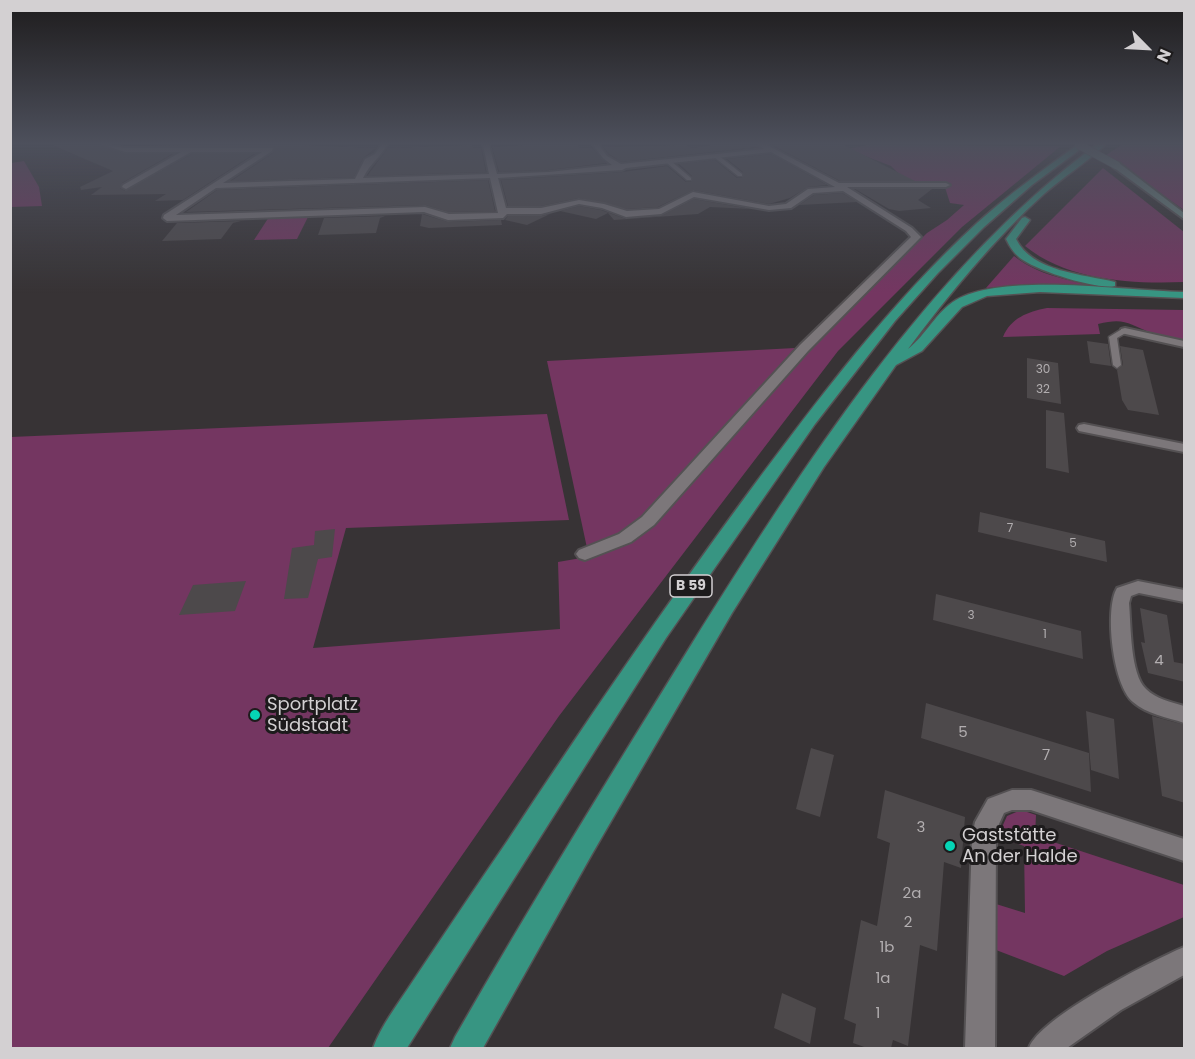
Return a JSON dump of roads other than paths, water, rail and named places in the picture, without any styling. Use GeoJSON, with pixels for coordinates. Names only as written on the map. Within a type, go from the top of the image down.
{"type":"FeatureCollection","features":[{"type":"Feature","properties":{"kind":"highway","name":"B 59"},"geometry":{"type":"LineString","coordinates":[[389,1048],[676,607],[814,417],[885,327],[947,258],[1017,194]]}},
{"type":"Feature","properties":{"kind":"highway","name":"B 59"},"geometry":{"type":"LineString","coordinates":[[466,1048],[589,833],[733,594],[817,464],[933,307],[971,263],[1040,194]]}},
{"type":"Feature","properties":{"kind":"highway"},"geometry":{"type":"LineString","coordinates":[[1043,194],[1041,205],[1012,237],[1013,245],[1023,255],[1049,268],[1091,280],[1142,288],[1185,288]]}},
{"type":"Feature","properties":{"kind":"highway"},"geometry":{"type":"LineString","coordinates":[[889,364],[920,346],[944,316],[957,305],[970,297],[987,293],[1032,290],[1185,295]]}},
{"type":"Feature","properties":{"kind":"main road"},"geometry":{"type":"LineString","coordinates":[[1155,194],[1185,217]]}},
{"type":"Feature","properties":{"kind":"street"},"geometry":{"type":"LineString","coordinates":[[204,194],[167,218],[425,209],[448,218],[545,211],[579,202],[604,206],[626,214],[661,211],[692,194]]}},
{"type":"Feature","properties":{"kind":"street"},"geometry":{"type":"LineString","coordinates":[[498,194],[503,213]]}},
{"type":"Feature","properties":{"kind":"street"},"geometry":{"type":"LineString","coordinates":[[695,194],[769,208],[788,206],[806,194]]}},
{"type":"Feature","properties":{"kind":"street"},"geometry":{"type":"LineString","coordinates":[[585,554],[626,538],[648,521],[804,348],[914,239],[916,235],[913,231],[852,194]]}},
{"type":"Feature","properties":{"kind":"street"},"geometry":{"type":"LineString","coordinates":[[1125,332],[1185,344]]}},
{"type":"Feature","properties":{"kind":"street"},"geometry":{"type":"LineString","coordinates":[[1084,428],[1185,447]]}},
{"type":"Feature","properties":{"kind":"street"},"geometry":{"type":"LineString","coordinates":[[1185,596],[1138,587],[1123,592],[1120,603],[1128,674],[1133,689],[1141,697],[1154,704],[1185,714]]}},
{"type":"Feature","properties":{"kind":"street"},"geometry":{"type":"LineString","coordinates":[[980,1048],[984,837],[987,822],[996,806],[1018,799],[1040,802],[1185,850]]}},
{"type":"Feature","properties":{"kind":"street"},"geometry":{"type":"LineString","coordinates":[[1044,1048],[1108,1002],[1185,961]]}},
{"type":"Feature","properties":{"kind":"lane"},"geometry":{"type":"LineString","coordinates":[[1117,365],[1113,337],[1125,332]]}},
{"type":"Feature","properties":{"kind":"place","name":"Sportplatz Südstadt"},"geometry":{"type":"Point","coordinates":[255,715]}},
{"type":"Feature","properties":{"kind":"place","name":"Gaststätte An der Halde"},"geometry":{"type":"Point","coordinates":[950,846]}}]}
